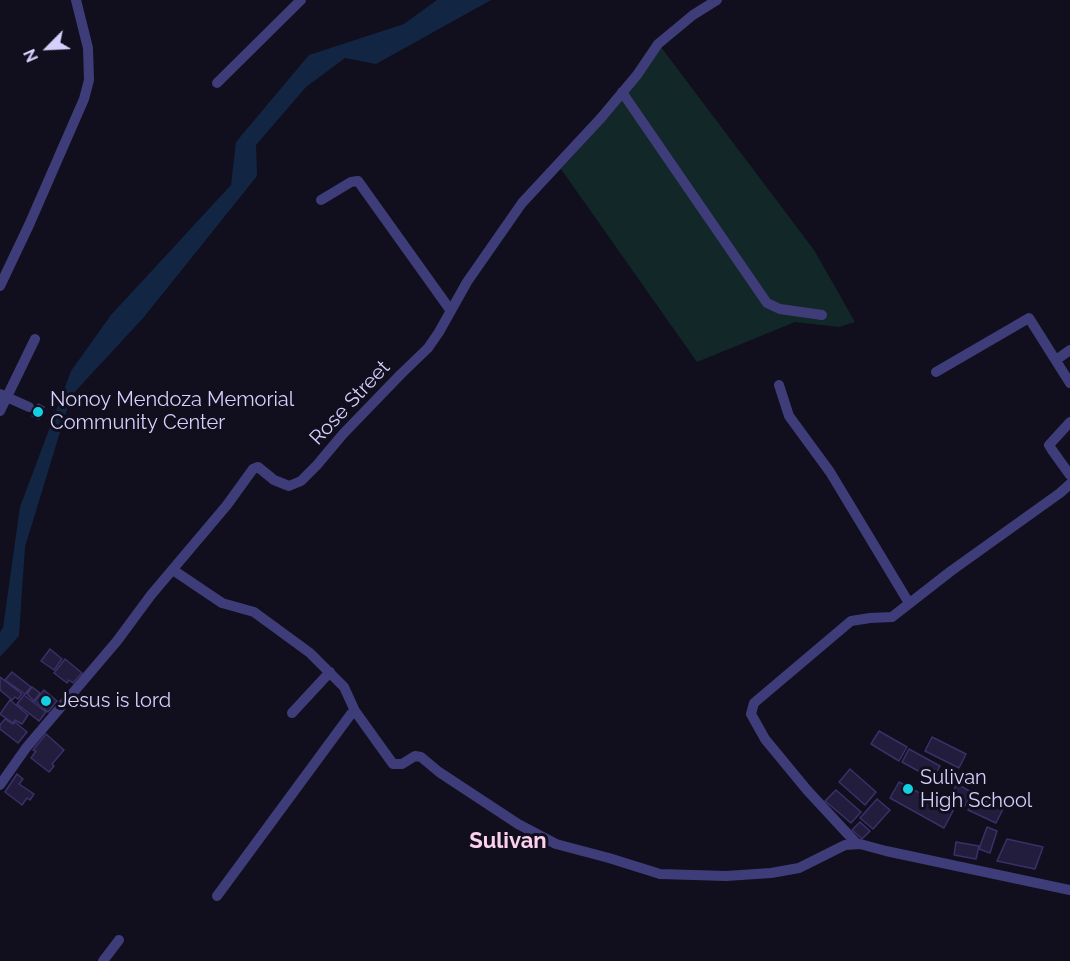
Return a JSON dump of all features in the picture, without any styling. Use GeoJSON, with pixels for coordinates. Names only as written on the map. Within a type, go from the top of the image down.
{"type":"FeatureCollection","features":[{"type":"Feature","properties":{"kind":"street"},"geometry":{"type":"LineString","coordinates":[[0,286],[30,225],[84,99],[88,80],[88,48],[76,0]]}},
{"type":"Feature","properties":{"kind":"street"},"geometry":{"type":"LineString","coordinates":[[217,83],[301,0]]}},
{"type":"Feature","properties":{"kind":"street","name":"Rose Street"},"geometry":{"type":"LineString","coordinates":[[0,785],[26,747],[117,641],[151,595],[227,505],[254,469],[258,467],[274,480],[289,486],[301,481],[317,465],[351,426],[428,348],[440,332],[467,282],[522,203],[601,118],[637,75],[658,44],[693,15],[717,0]]}},
{"type":"Feature","properties":{"kind":"street"},"geometry":{"type":"LineString","coordinates":[[622,92],[767,303],[780,309],[822,315]]}},
{"type":"Feature","properties":{"kind":"street"},"geometry":{"type":"LineString","coordinates":[[321,200],[351,182],[358,181],[451,311]]}},
{"type":"Feature","properties":{"kind":"street"},"geometry":{"type":"LineString","coordinates":[[936,372],[1029,318],[1070,383]]}},
{"type":"Feature","properties":{"kind":"street"},"geometry":{"type":"LineString","coordinates":[[0,411],[3,395],[35,339]]}},
{"type":"Feature","properties":{"kind":"street"},"geometry":{"type":"LineString","coordinates":[[1056,360],[1070,350]]}},
{"type":"Feature","properties":{"kind":"street"},"geometry":{"type":"LineString","coordinates":[[778,385],[789,416],[830,472],[909,603]]}},
{"type":"Feature","properties":{"kind":"street"},"geometry":{"type":"LineString","coordinates":[[3,395],[29,407]]}},
{"type":"Feature","properties":{"kind":"street"},"geometry":{"type":"LineString","coordinates":[[1070,422],[1049,445],[1070,475]]}},
{"type":"Feature","properties":{"kind":"street"},"geometry":{"type":"LineString","coordinates":[[857,844],[807,790],[765,739],[751,714],[754,704],[851,621],[892,617],[1070,484]]}},
{"type":"Feature","properties":{"kind":"street"},"geometry":{"type":"LineString","coordinates":[[173,570],[222,603],[254,612],[310,653],[344,687],[355,711],[393,764],[402,764],[415,756],[421,757],[439,772],[518,824],[556,844],[660,874],[726,876],[771,873],[799,868],[845,844],[857,844],[1070,890]]}},
{"type":"Feature","properties":{"kind":"street"},"geometry":{"type":"LineString","coordinates":[[292,713],[330,672]]}},
{"type":"Feature","properties":{"kind":"street"},"geometry":{"type":"LineString","coordinates":[[217,896],[355,711]]}},
{"type":"Feature","properties":{"kind":"street"},"geometry":{"type":"LineString","coordinates":[[103,961],[118,940]]}},
{"type":"Feature","properties":{"kind":"green space"},"geometry":{"type":"Polygon","coordinates":[[[661,47],[814,250],[855,322],[839,327],[795,322],[697,362],[561,169],[622,100],[764,304],[782,305],[770,299],[628,92],[661,47]]]}},
{"type":"Feature","properties":{"kind":"water"},"geometry":{"type":"Polygon","coordinates":[[[437,0],[491,0],[376,64],[345,58],[306,87],[256,145],[257,176],[144,317],[71,396],[25,547],[19,636],[0,657],[0,632],[3,628],[20,507],[71,371],[111,315],[231,185],[236,142],[309,55],[404,24],[437,0]]]}},
{"type":"Feature","properties":{"kind":"building","name":"Nonoy Mendoza Memorial Community Center"},"geometry":{"type":"Polygon","coordinates":[[[38,404],[44,407],[39,419],[32,416],[38,404]]]}},
{"type":"Feature","properties":{"kind":"building"},"geometry":{"type":"Polygon","coordinates":[[[50,649],[62,659],[54,670],[41,661],[50,649]]]}},
{"type":"Feature","properties":{"kind":"building"},"geometry":{"type":"Polygon","coordinates":[[[65,659],[82,673],[73,683],[69,680],[67,683],[54,673],[65,659]]]}},
{"type":"Feature","properties":{"kind":"building"},"geometry":{"type":"Polygon","coordinates":[[[12,672],[31,687],[25,694],[5,680],[12,672]]]}},
{"type":"Feature","properties":{"kind":"building"},"geometry":{"type":"Polygon","coordinates":[[[0,677],[22,694],[18,699],[15,697],[12,700],[0,690],[0,677]]]}},
{"type":"Feature","properties":{"kind":"building"},"geometry":{"type":"Polygon","coordinates":[[[32,687],[40,693],[34,701],[27,694],[32,687]]]}},
{"type":"Feature","properties":{"kind":"building","name":"Jesus is lord"},"geometry":{"type":"Polygon","coordinates":[[[44,690],[57,701],[48,712],[35,701],[44,690]]]}},
{"type":"Feature","properties":{"kind":"building"},"geometry":{"type":"Polygon","coordinates":[[[24,695],[46,712],[39,721],[17,704],[24,695]]]}},
{"type":"Feature","properties":{"kind":"building"},"geometry":{"type":"Polygon","coordinates":[[[10,700],[28,715],[22,724],[15,720],[13,723],[0,714],[10,700]]]}},
{"type":"Feature","properties":{"kind":"building"},"geometry":{"type":"Polygon","coordinates":[[[5,719],[13,724],[15,722],[27,732],[18,743],[0,729],[5,719]]]}},
{"type":"Feature","properties":{"kind":"building"},"geometry":{"type":"Polygon","coordinates":[[[879,731],[907,747],[899,761],[871,744],[879,731]]]}},
{"type":"Feature","properties":{"kind":"building"},"geometry":{"type":"Polygon","coordinates":[[[46,734],[64,750],[52,764],[54,766],[49,772],[31,758],[36,751],[33,750],[46,734]]]}},
{"type":"Feature","properties":{"kind":"building"},"geometry":{"type":"Polygon","coordinates":[[[932,737],[966,754],[959,768],[925,751],[932,737]]]}},
{"type":"Feature","properties":{"kind":"building"},"geometry":{"type":"Polygon","coordinates":[[[909,749],[940,766],[933,779],[902,762],[909,749]]]}},
{"type":"Feature","properties":{"kind":"building"},"geometry":{"type":"Polygon","coordinates":[[[850,769],[876,792],[865,805],[839,782],[850,769]]]}},
{"type":"Feature","properties":{"kind":"building"},"geometry":{"type":"Polygon","coordinates":[[[17,774],[23,779],[19,784],[34,794],[22,805],[5,792],[17,774]]]}},
{"type":"Feature","properties":{"kind":"building"},"geometry":{"type":"Polygon","coordinates":[[[899,782],[953,811],[944,828],[890,798],[899,782]]]}},
{"type":"Feature","properties":{"kind":"building"},"geometry":{"type":"Polygon","coordinates":[[[957,784],[973,793],[964,807],[949,799],[957,784]]]}},
{"type":"Feature","properties":{"kind":"building"},"geometry":{"type":"Polygon","coordinates":[[[836,790],[861,812],[851,823],[825,801],[836,790]]]}},
{"type":"Feature","properties":{"kind":"building"},"geometry":{"type":"Polygon","coordinates":[[[974,796],[1003,809],[996,823],[968,810],[974,796]]]}},
{"type":"Feature","properties":{"kind":"building"},"geometry":{"type":"Polygon","coordinates":[[[877,799],[890,810],[873,829],[860,818],[877,799]]]}},
{"type":"Feature","properties":{"kind":"building"},"geometry":{"type":"Polygon","coordinates":[[[860,822],[870,831],[862,839],[852,830],[860,822]]]}},
{"type":"Feature","properties":{"kind":"building"},"geometry":{"type":"Polygon","coordinates":[[[987,827],[997,831],[990,853],[979,849],[987,827]]]}},
{"type":"Feature","properties":{"kind":"building"},"geometry":{"type":"Polygon","coordinates":[[[1007,839],[1043,847],[1035,869],[997,861],[1007,839]]]}},
{"type":"Feature","properties":{"kind":"building"},"geometry":{"type":"Polygon","coordinates":[[[956,842],[979,846],[976,859],[954,855],[956,842]]]}},
{"type":"Feature","properties":{"kind":"place","name":"Nonoy Mendoza Memorial Community Center"},"geometry":{"type":"Point","coordinates":[38,412]}},
{"type":"Feature","properties":{"kind":"place","name":"Jesus is lord"},"geometry":{"type":"Point","coordinates":[46,701]}},
{"type":"Feature","properties":{"kind":"place","name":"Sulivan High School"},"geometry":{"type":"Point","coordinates":[908,789]}},
{"type":"Feature","properties":{"kind":"district","name":"Sulivan"},"geometry":{"type":"Point","coordinates":[508,841]}}]}
